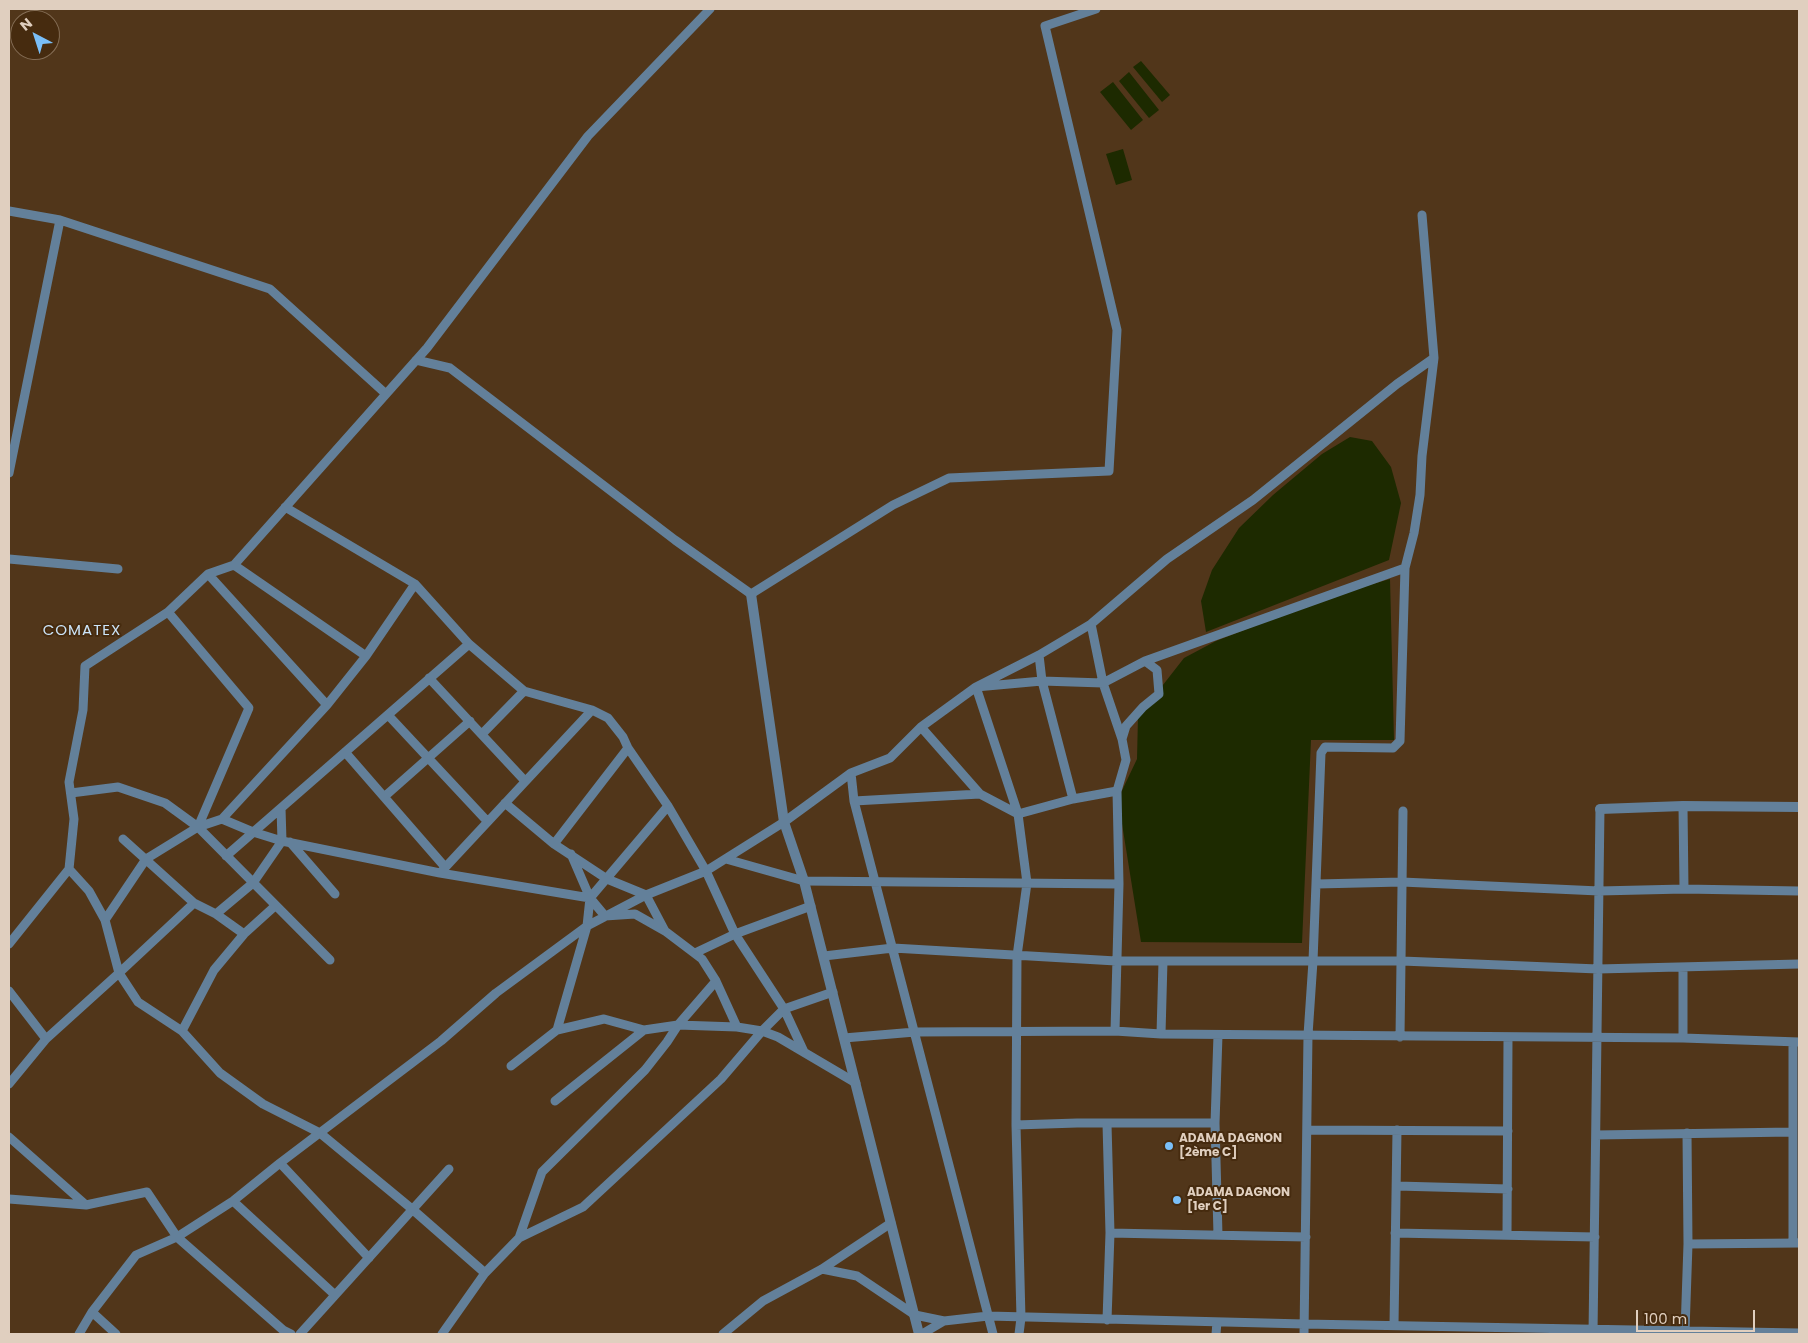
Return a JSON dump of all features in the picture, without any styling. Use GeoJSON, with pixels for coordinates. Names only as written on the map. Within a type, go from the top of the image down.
{"type":"FeatureCollection","features":[{"type":"Feature","properties":{"kind":"street"},"geometry":{"type":"LineString","coordinates":[[9,944],[69,869],[74,819],[69,782],[82,710],[85,666],[168,612],[208,574],[234,565],[416,360],[588,136],[710,9]]}},
{"type":"Feature","properties":{"kind":"street"},"geometry":{"type":"LineString","coordinates":[[751,594],[893,505],[949,478],[1109,471],[1117,330],[1045,26],[1096,9]]}},
{"type":"Feature","properties":{"kind":"street"},"geometry":{"type":"LineString","coordinates":[[9,211],[60,220],[270,289],[386,394]]}},
{"type":"Feature","properties":{"kind":"street"},"geometry":{"type":"LineString","coordinates":[[1304,1334],[1308,1034],[1317,884],[1321,753],[1325,747],[1393,748],[1400,742],[1405,568],[1414,534],[1420,495],[1422,456],[1434,358],[1422,215]]}},
{"type":"Feature","properties":{"kind":"street"},"geometry":{"type":"LineString","coordinates":[[9,473],[60,220]]}},
{"type":"Feature","properties":{"kind":"street"},"geometry":{"type":"LineString","coordinates":[[80,1334],[92,1312],[136,1256],[177,1237],[233,1201],[441,1040],[496,993],[587,926],[646,895],[706,871],[784,822],[851,773],[890,758],[920,727],[976,687],[1039,655],[1091,624],[1167,559],[1253,500],[1397,384],[1434,358]]}},
{"type":"Feature","properties":{"kind":"street"},"geometry":{"type":"LineString","coordinates":[[416,360],[450,368],[675,540],[751,594],[784,822],[811,906],[920,1334],[944,1321]]}},
{"type":"Feature","properties":{"kind":"street"},"geometry":{"type":"LineString","coordinates":[[285,507],[415,584],[469,644],[524,691],[592,710],[608,718],[623,737],[628,748],[668,806],[706,871],[734,934],[784,1009],[804,1052]]}},
{"type":"Feature","properties":{"kind":"street"},"geometry":{"type":"LineString","coordinates":[[9,558],[118,569]]}},
{"type":"Feature","properties":{"kind":"street"},"geometry":{"type":"LineString","coordinates":[[234,565],[366,656]]}},
{"type":"Feature","properties":{"kind":"street"},"geometry":{"type":"LineString","coordinates":[[976,687],[1042,681],[1103,683],[1145,661],[1405,568]]}},
{"type":"Feature","properties":{"kind":"street"},"geometry":{"type":"LineString","coordinates":[[208,574],[327,705]]}},
{"type":"Feature","properties":{"kind":"street"},"geometry":{"type":"LineString","coordinates":[[105,920],[146,859],[198,827],[222,819],[327,705],[366,656],[415,584]]}},
{"type":"Feature","properties":{"kind":"street"},"geometry":{"type":"LineString","coordinates":[[168,612],[250,708],[198,827]]}},
{"type":"Feature","properties":{"kind":"street"},"geometry":{"type":"LineString","coordinates":[[1091,624],[1103,683],[1122,739],[1126,760],[1117,791],[1119,884],[1115,1031]]}},
{"type":"Feature","properties":{"kind":"street"},"geometry":{"type":"LineString","coordinates":[[226,856],[469,644]]}},
{"type":"Feature","properties":{"kind":"street"},"geometry":{"type":"LineString","coordinates":[[1039,655],[1042,681],[1073,799]]}},
{"type":"Feature","properties":{"kind":"street"},"geometry":{"type":"LineString","coordinates":[[1122,739],[1126,726],[1143,707],[1159,694],[1156,670],[1145,661]]}},
{"type":"Feature","properties":{"kind":"street"},"geometry":{"type":"LineString","coordinates":[[429,678],[525,781]]}},
{"type":"Feature","properties":{"kind":"street"},"geometry":{"type":"LineString","coordinates":[[976,687],[1018,814],[1026,883],[1017,956],[1016,1124],[1021,1318],[1019,1334]]}},
{"type":"Feature","properties":{"kind":"street"},"geometry":{"type":"LineString","coordinates":[[482,734],[524,691]]}},
{"type":"Feature","properties":{"kind":"street"},"geometry":{"type":"LineString","coordinates":[[442,870],[592,710]]}},
{"type":"Feature","properties":{"kind":"street"},"geometry":{"type":"LineString","coordinates":[[388,715],[487,822]]}},
{"type":"Feature","properties":{"kind":"street"},"geometry":{"type":"LineString","coordinates":[[384,797],[470,721]]}},
{"type":"Feature","properties":{"kind":"street"},"geometry":{"type":"LineString","coordinates":[[920,727],[980,794],[1018,814],[1073,799],[1117,791]]}},
{"type":"Feature","properties":{"kind":"street"},"geometry":{"type":"LineString","coordinates":[[554,844],[628,748]]}},
{"type":"Feature","properties":{"kind":"street"},"geometry":{"type":"LineString","coordinates":[[345,752],[384,797],[442,870]]}},
{"type":"Feature","properties":{"kind":"street"},"geometry":{"type":"LineString","coordinates":[[851,773],[854,801],[994,1334]]}},
{"type":"Feature","properties":{"kind":"street"},"geometry":{"type":"LineString","coordinates":[[70,793],[118,787],[165,803],[198,827],[330,960]]}},
{"type":"Feature","properties":{"kind":"street"},"geometry":{"type":"LineString","coordinates":[[854,801],[980,794]]}},
{"type":"Feature","properties":{"kind":"street"},"geometry":{"type":"LineString","coordinates":[[505,803],[554,844],[607,880],[646,895],[665,931]]}},
{"type":"Feature","properties":{"kind":"street"},"geometry":{"type":"LineString","coordinates":[[557,1030],[587,926],[590,898],[668,806]]}},
{"type":"Feature","properties":{"kind":"street"},"geometry":{"type":"LineString","coordinates":[[1593,1332],[1600,809],[1684,806],[1799,807]]}},
{"type":"Feature","properties":{"kind":"street"},"geometry":{"type":"LineString","coordinates":[[1684,806],[1684,890]]}},
{"type":"Feature","properties":{"kind":"street"},"geometry":{"type":"LineString","coordinates":[[281,808],[286,842],[335,894]]}},
{"type":"Feature","properties":{"kind":"street"},"geometry":{"type":"LineString","coordinates":[[1400,1037],[1403,811]]}},
{"type":"Feature","properties":{"kind":"street"},"geometry":{"type":"LineString","coordinates":[[222,819],[253,832],[286,842],[590,898]]}},
{"type":"Feature","properties":{"kind":"street"},"geometry":{"type":"LineString","coordinates":[[123,839],[194,902],[216,914],[244,934]]}},
{"type":"Feature","properties":{"kind":"street"},"geometry":{"type":"LineString","coordinates":[[216,914],[253,883],[286,842]]}},
{"type":"Feature","properties":{"kind":"street"},"geometry":{"type":"LineString","coordinates":[[571,854],[590,898],[605,916]]}},
{"type":"Feature","properties":{"kind":"street"},"geometry":{"type":"LineString","coordinates":[[726,859],[804,881],[1119,884]]}},
{"type":"Feature","properties":{"kind":"street"},"geometry":{"type":"LineString","coordinates":[[69,869],[89,891],[105,920],[120,973],[138,1002],[182,1031],[220,1073],[263,1104],[320,1132],[485,1273]]}},
{"type":"Feature","properties":{"kind":"street"},"geometry":{"type":"LineString","coordinates":[[1317,884],[1402,882],[1599,891],[1799,891]]}},
{"type":"Feature","properties":{"kind":"street"},"geometry":{"type":"LineString","coordinates":[[9,1084],[46,1039],[120,973],[194,902]]}},
{"type":"Feature","properties":{"kind":"street"},"geometry":{"type":"LineString","coordinates":[[182,1031],[214,970],[244,934],[275,906]]}},
{"type":"Feature","properties":{"kind":"street"},"geometry":{"type":"LineString","coordinates":[[696,953],[734,934],[811,906]]}},
{"type":"Feature","properties":{"kind":"street"},"geometry":{"type":"LineString","coordinates":[[605,916],[635,914],[665,931],[696,953],[716,980],[737,1027]]}},
{"type":"Feature","properties":{"kind":"street"},"geometry":{"type":"LineString","coordinates":[[824,956],[893,948],[1116,961],[1402,961],[1598,969],[1799,964]]}},
{"type":"Feature","properties":{"kind":"street"},"geometry":{"type":"LineString","coordinates":[[1161,1034],[1163,961]]}},
{"type":"Feature","properties":{"kind":"street"},"geometry":{"type":"LineString","coordinates":[[1683,967],[1683,1038]]}},
{"type":"Feature","properties":{"kind":"street"},"geometry":{"type":"LineString","coordinates":[[519,1238],[542,1172],[645,1070],[678,1025],[716,980]]}},
{"type":"Feature","properties":{"kind":"street"},"geometry":{"type":"LineString","coordinates":[[9,991],[46,1039]]}},
{"type":"Feature","properties":{"kind":"street"},"geometry":{"type":"LineString","coordinates":[[442,1334],[485,1273],[519,1238],[584,1206],[721,1079],[762,1031],[784,1009],[833,992]]}},
{"type":"Feature","properties":{"kind":"street"},"geometry":{"type":"LineString","coordinates":[[511,1066],[557,1030],[604,1019],[644,1030],[678,1025],[737,1027],[762,1031],[778,1037],[856,1083]]}},
{"type":"Feature","properties":{"kind":"street"},"geometry":{"type":"LineString","coordinates":[[555,1101],[644,1030]]}},
{"type":"Feature","properties":{"kind":"street"},"geometry":{"type":"LineString","coordinates":[[844,1038],[915,1032],[1115,1031],[1218,1035],[1308,1034],[1400,1037],[1683,1038],[1796,1042],[1792,1132],[1796,1243],[1688,1244]]}},
{"type":"Feature","properties":{"kind":"street"},"geometry":{"type":"LineString","coordinates":[[1218,1035],[1215,1123],[1218,1235]]}},
{"type":"Feature","properties":{"kind":"street"},"geometry":{"type":"LineString","coordinates":[[1507,1235],[1508,1038]]}},
{"type":"Feature","properties":{"kind":"street"},"geometry":{"type":"LineString","coordinates":[[1016,1124],[1215,1123]]}},
{"type":"Feature","properties":{"kind":"street"},"geometry":{"type":"LineString","coordinates":[[1107,1124],[1110,1233],[1108,1320]]}},
{"type":"Feature","properties":{"kind":"street"},"geometry":{"type":"LineString","coordinates":[[1307,1130],[1508,1131]]}},
{"type":"Feature","properties":{"kind":"street"},"geometry":{"type":"LineString","coordinates":[[1394,1325],[1397,1130]]}},
{"type":"Feature","properties":{"kind":"street"},"geometry":{"type":"LineString","coordinates":[[1596,1135],[1792,1132]]}},
{"type":"Feature","properties":{"kind":"street"},"geometry":{"type":"LineString","coordinates":[[1685,1331],[1688,1244],[1687,1133]]}},
{"type":"Feature","properties":{"kind":"street"},"geometry":{"type":"LineString","coordinates":[[9,1136],[86,1205]]}},
{"type":"Feature","properties":{"kind":"street"},"geometry":{"type":"LineString","coordinates":[[280,1163],[369,1258]]}},
{"type":"Feature","properties":{"kind":"street"},"geometry":{"type":"LineString","coordinates":[[300,1334],[449,1169]]}},
{"type":"Feature","properties":{"kind":"street"},"geometry":{"type":"LineString","coordinates":[[1396,1186],[1508,1189]]}},
{"type":"Feature","properties":{"kind":"street"},"geometry":{"type":"LineString","coordinates":[[9,1199],[86,1205],[147,1192],[177,1237],[284,1333]]}},
{"type":"Feature","properties":{"kind":"street"},"geometry":{"type":"LineString","coordinates":[[233,1201],[336,1295]]}},
{"type":"Feature","properties":{"kind":"street"},"geometry":{"type":"LineString","coordinates":[[724,1334],[763,1301],[822,1269],[891,1223]]}},
{"type":"Feature","properties":{"kind":"street"},"geometry":{"type":"LineString","coordinates":[[1110,1233],[1306,1237]]}},
{"type":"Feature","properties":{"kind":"street"},"geometry":{"type":"LineString","coordinates":[[1395,1233],[1595,1237]]}},
{"type":"Feature","properties":{"kind":"street"},"geometry":{"type":"LineString","coordinates":[[822,1269],[857,1276],[915,1315],[944,1321],[988,1316],[1394,1325],[1500,1331],[1799,1333]]}},
{"type":"Feature","properties":{"kind":"street"},"geometry":{"type":"LineString","coordinates":[[92,1312],[116,1334]]}},
{"type":"Feature","properties":{"kind":"street"},"geometry":{"type":"LineString","coordinates":[[1216,1334],[1217,1322]]}},
{"type":"Feature","properties":{"kind":"shaded area"},"geometry":{"type":"Polygon","coordinates":[[[1141,61],[1170,95],[1162,102],[1133,67],[1141,61]]]}},
{"type":"Feature","properties":{"kind":"shaded area"},"geometry":{"type":"Polygon","coordinates":[[[1129,72],[1159,110],[1149,118],[1119,81],[1129,72]]]}},
{"type":"Feature","properties":{"kind":"shaded area"},"geometry":{"type":"Polygon","coordinates":[[[1113,82],[1143,120],[1131,130],[1100,92],[1113,82]]]}},
{"type":"Feature","properties":{"kind":"shaded area"},"geometry":{"type":"Polygon","coordinates":[[[1123,149],[1132,180],[1116,185],[1106,154],[1123,149]]]}},
{"type":"Feature","properties":{"kind":"shaded area"},"geometry":{"type":"Polygon","coordinates":[[[1350,437],[1372,441],[1391,467],[1401,503],[1389,560],[1206,632],[1201,601],[1212,570],[1239,528],[1273,495],[1322,454],[1350,437]]]}},
{"type":"Feature","properties":{"kind":"shaded area"},"geometry":{"type":"Polygon","coordinates":[[[1390,579],[1394,740],[1311,740],[1302,943],[1141,942],[1118,799],[1137,759],[1138,717],[1184,658],[1216,641],[1332,596],[1390,579]]]}},
{"type":"Feature","properties":{"kind":"place","name":"ADAMA DAGNON [2ème C]"},"geometry":{"type":"Point","coordinates":[1169,1146]}},
{"type":"Feature","properties":{"kind":"place","name":"ADAMA DAGNON [1er C]"},"geometry":{"type":"Point","coordinates":[1177,1200]}},
{"type":"Feature","properties":{"kind":"district","name":"COMATEX"},"geometry":{"type":"Point","coordinates":[82,631]}}]}
